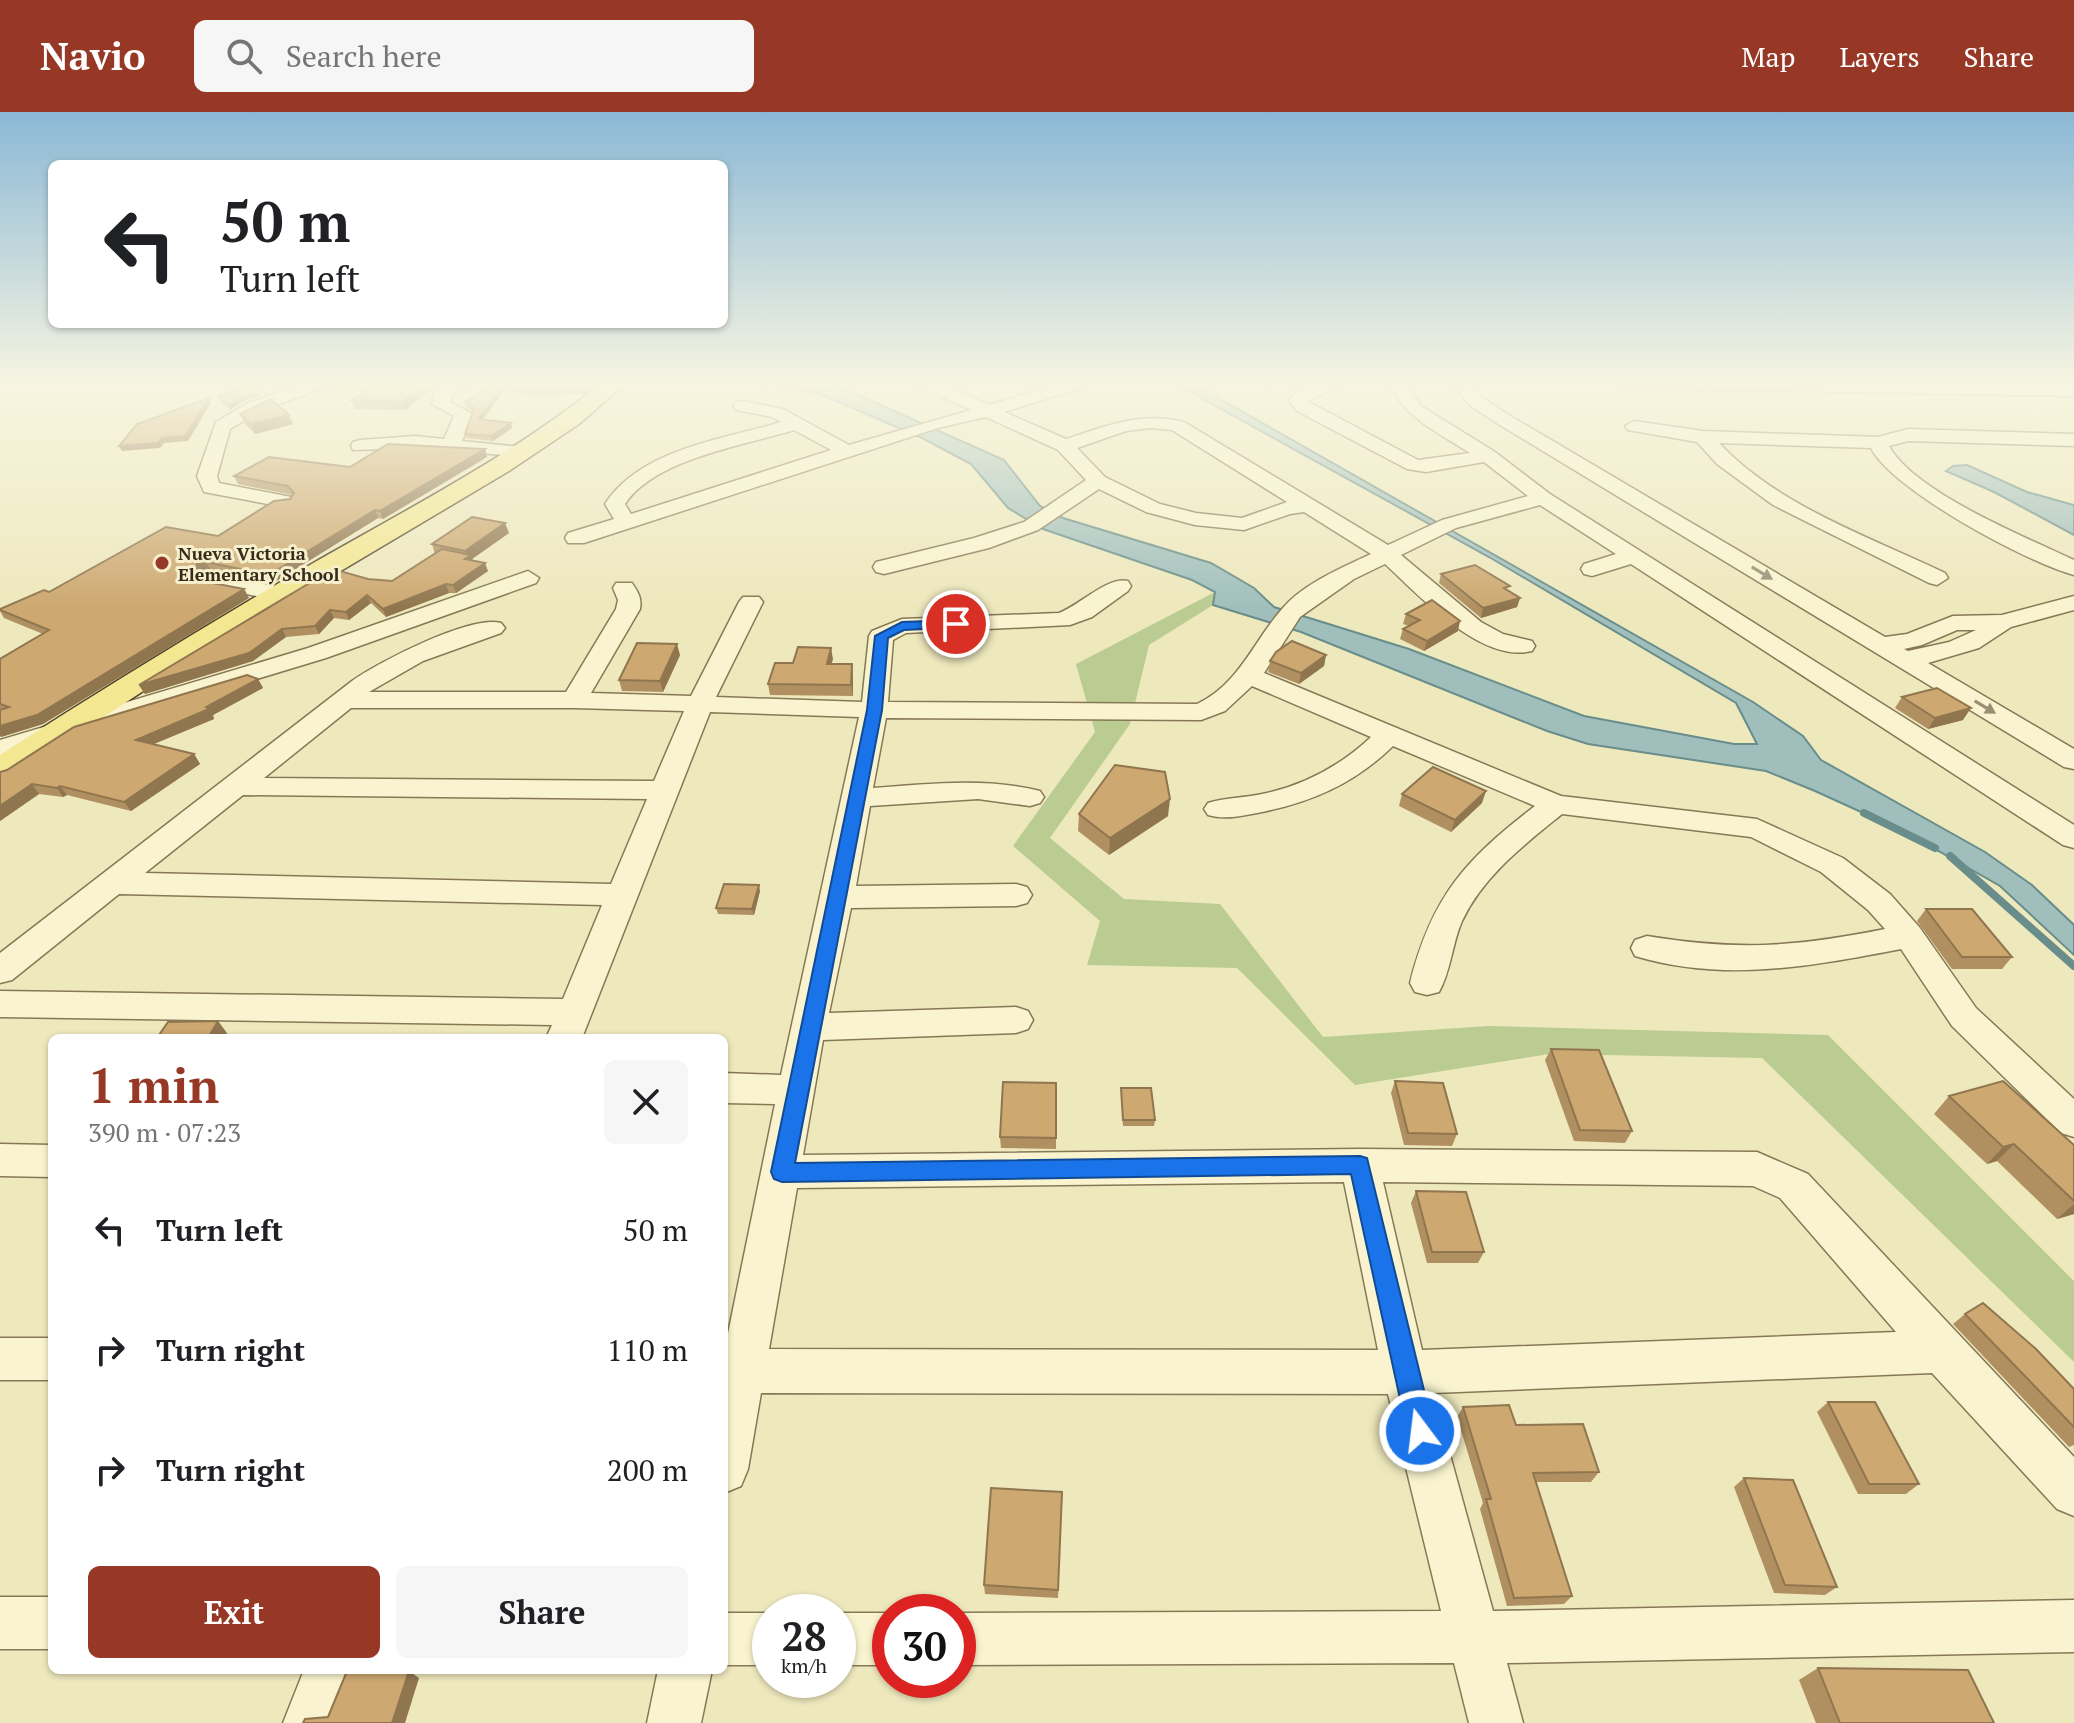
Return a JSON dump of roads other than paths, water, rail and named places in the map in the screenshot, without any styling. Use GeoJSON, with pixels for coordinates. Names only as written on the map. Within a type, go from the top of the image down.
{"type":"FeatureCollection","features":[{"type":"Feature","properties":{"kind":"main road"},"geometry":{"type":"LineString","coordinates":[[0,770],[175,656],[512,458]]}},
{"type":"Feature","properties":{"kind":"street"},"geometry":{"type":"LineString","coordinates":[[212,458],[207,476],[211,488],[284,501]]}},
{"type":"Feature","properties":{"kind":"street"},"geometry":{"type":"LineString","coordinates":[[627,523],[615,504],[634,479],[673,458]]}},
{"type":"Feature","properties":{"kind":"street"},"geometry":{"type":"LineString","coordinates":[[576,538],[829,458]]}},
{"type":"Feature","properties":{"kind":"street"},"geometry":{"type":"LineString","coordinates":[[1076,458],[1098,481],[1153,508],[1229,524],[1244,524],[1287,508],[1308,506]]}},
{"type":"Feature","properties":{"kind":"street"},"geometry":{"type":"LineString","coordinates":[[1230,458],[1388,555],[1448,609],[1473,627],[1495,640],[1523,646]]}},
{"type":"Feature","properties":{"kind":"street"},"geometry":{"type":"LineString","coordinates":[[1400,458],[1426,466],[1474,458]]}},
{"type":"Feature","properties":{"kind":"street"},"geometry":{"type":"LineString","coordinates":[[1492,458],[1559,494],[1636,555],[2074,838]]}},
{"type":"Feature","properties":{"kind":"street"},"geometry":{"type":"LineString","coordinates":[[1580,458],[1910,650],[2074,761]]}},
{"type":"Feature","properties":{"kind":"street"},"geometry":{"type":"LineString","coordinates":[[1588,458],[1882,645],[1938,655],[1993,687]]}},
{"type":"Feature","properties":{"kind":"street"},"geometry":{"type":"LineString","coordinates":[[1723,458],[1767,491],[1937,578]]}},
{"type":"Feature","properties":{"kind":"street"},"geometry":{"type":"LineString","coordinates":[[1885,458],[1909,482],[2074,568]]}},
{"type":"Feature","properties":{"kind":"street"},"geometry":{"type":"LineString","coordinates":[[884,567],[981,543],[1031,526],[1098,481]]}},
{"type":"Feature","properties":{"kind":"street"},"geometry":{"type":"LineString","coordinates":[[345,700],[574,700],[874,710],[1201,712],[1216,705],[1249,676],[1284,622],[1346,574],[1439,528],[1559,494],[1626,483]]}},
{"type":"Feature","properties":{"kind":"street"},"geometry":{"type":"LineString","coordinates":[[1592,569],[1636,555]]}},
{"type":"Feature","properties":{"kind":"street"},"geometry":{"type":"LineString","coordinates":[[0,749],[317,653],[528,578]]}},
{"type":"Feature","properties":{"kind":"street"},"geometry":{"type":"LineString","coordinates":[[210,580],[281,594]]}},
{"type":"Feature","properties":{"kind":"street"},"geometry":{"type":"LineString","coordinates":[[728,1448],[808,1027],[838,897],[874,710],[881,636],[902,626],[1062,620],[1084,612],[1120,586]]}},
{"type":"Feature","properties":{"kind":"street"},"geometry":{"type":"LineString","coordinates":[[574,700],[628,609],[630,600],[624,588]]}},
{"type":"Feature","properties":{"kind":"street"},"geometry":{"type":"LineString","coordinates":[[0,1004],[569,1025],[700,704],[751,602]]}},
{"type":"Feature","properties":{"kind":"street"},"geometry":{"type":"LineString","coordinates":[[1910,650],[1953,623],[2003,622],[2074,603]]}},
{"type":"Feature","properties":{"kind":"street"},"geometry":{"type":"LineString","coordinates":[[1938,655],[1988,635],[2003,622]]}},
{"type":"Feature","properties":{"kind":"street"},"geometry":{"type":"LineString","coordinates":[[0,971],[363,683],[393,664],[493,628]]}},
{"type":"Feature","properties":{"kind":"street"},"geometry":{"type":"LineString","coordinates":[[1249,676],[1556,804],[1757,828],[1832,865],[1879,902],[1909,936],[1964,1017],[2074,1122]]}},
{"type":"Feature","properties":{"kind":"street"},"geometry":{"type":"LineString","coordinates":[[1218,809],[1275,800],[1316,786],[1350,769],[1389,735]]}},
{"type":"Feature","properties":{"kind":"street"},"geometry":{"type":"LineString","coordinates":[[235,786],[664,790]]}},
{"type":"Feature","properties":{"kind":"street"},"geometry":{"type":"LineString","coordinates":[[855,798],[978,790],[1030,797]]}},
{"type":"Feature","properties":{"kind":"street"},"geometry":{"type":"LineString","coordinates":[[1427,983],[1433,954],[1454,900],[1489,858],[1556,804]]}},
{"type":"Feature","properties":{"kind":"street"},"geometry":{"type":"LineString","coordinates":[[112,883],[622,895]]}},
{"type":"Feature","properties":{"kind":"street"},"geometry":{"type":"LineString","coordinates":[[838,897],[1016,895]]}},
{"type":"Feature","properties":{"kind":"street"},"geometry":{"type":"LineString","coordinates":[[1647,948],[1700,957],[1766,959],[1828,952],[1909,936]]}},
{"type":"Feature","properties":{"kind":"street"},"geometry":{"type":"LineString","coordinates":[[808,1027],[1016,1020]]}},
{"type":"Feature","properties":{"kind":"street"},"geometry":{"type":"LineString","coordinates":[[728,1088],[798,1090]]}},
{"type":"Feature","properties":{"kind":"street"},"geometry":{"type":"LineString","coordinates":[[0,1160],[48,1161]]}},
{"type":"Feature","properties":{"kind":"street"},"geometry":{"type":"LineString","coordinates":[[782,1172],[1360,1165],[1757,1169],[1794,1186],[2074,1492]]}},
{"type":"Feature","properties":{"kind":"street"},"geometry":{"type":"LineString","coordinates":[[1360,1165],[1405,1372],[1496,1723]]}},
{"type":"Feature","properties":{"kind":"street"},"geometry":{"type":"LineString","coordinates":[[743,1371],[1405,1372],[1942,1351]]}},
{"type":"Feature","properties":{"kind":"street"},"geometry":{"type":"LineString","coordinates":[[0,1359],[48,1359]]}},
{"type":"Feature","properties":{"kind":"street"},"geometry":{"type":"LineString","coordinates":[[0,1623],[48,1623]]}},
{"type":"Feature","properties":{"kind":"street"},"geometry":{"type":"LineString","coordinates":[[976,1639],[1476,1637],[2074,1626]]}},
{"type":"Feature","properties":{"kind":"street"},"geometry":{"type":"LineString","coordinates":[[728,1639],[752,1639]]}},
{"type":"Feature","properties":{"kind":"street"},"geometry":{"type":"LineString","coordinates":[[310,1723],[329,1674]]}},
{"type":"Feature","properties":{"kind":"street"},"geometry":{"type":"LineString","coordinates":[[674,1723],[684,1674]]}},
{"type":"Feature","properties":{"kind":"water"},"geometry":{"type":"Polygon","coordinates":[[[960,458],[1004,460],[1040,506],[1063,518],[1211,563],[1254,588],[1274,607],[1409,649],[1584,716],[1734,744],[1757,744],[1736,703],[1489,557],[1310,458],[1324,458],[1753,702],[1803,736],[1821,760],[1985,852],[2032,885],[2074,925],[2074,955],[2000,886],[1905,832],[1815,791],[1766,771],[1588,744],[1547,731],[1301,632],[1213,605],[1215,592],[1192,580],[1043,529],[1008,508],[971,464],[960,458]]]}},
{"type":"Feature","properties":{"kind":"water"},"geometry":{"type":"Polygon","coordinates":[[[1967,465],[2027,492],[2074,505],[2074,535],[1994,492],[1946,471],[1953,466],[1967,465]]]}},
{"type":"Feature","properties":{"kind":"waterway"},"geometry":{"type":"LineString","coordinates":[[1864,813],[1935,848]]}},
{"type":"Feature","properties":{"kind":"waterway"},"geometry":{"type":"LineString","coordinates":[[1950,856],[2074,966]]}},
{"type":"Feature","properties":{"kind":"place","name":"Nueva Victoria Elementary School"},"geometry":{"type":"Point","coordinates":[162,563]}}]}
